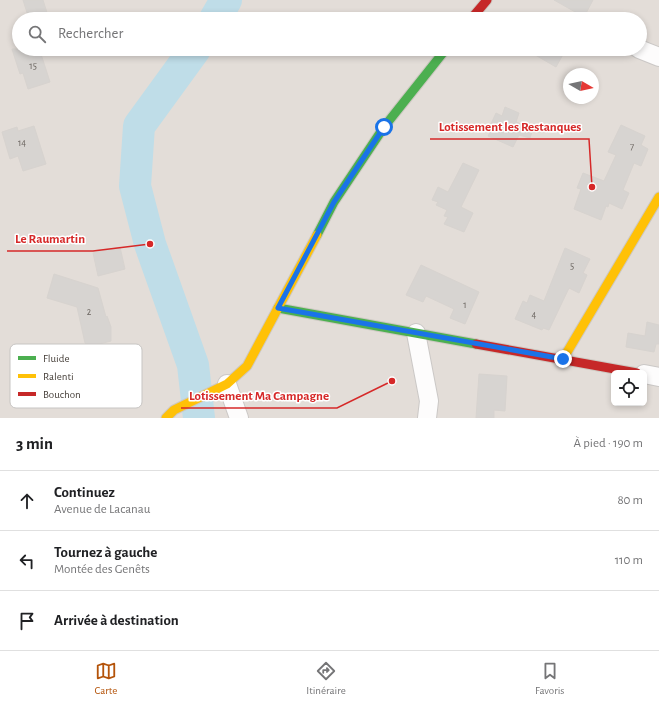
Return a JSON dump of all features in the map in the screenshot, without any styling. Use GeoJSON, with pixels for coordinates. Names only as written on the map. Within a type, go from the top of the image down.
{"type":"FeatureCollection","features":[{"type":"Feature","properties":{"kind":"street"},"geometry":{"type":"LineString","coordinates":[[477,12],[487,0]]}},
{"type":"Feature","properties":{"kind":"street"},"geometry":{"type":"LineString","coordinates":[[647,53],[659,58]]}},
{"type":"Feature","properties":{"kind":"street"},"geometry":{"type":"LineString","coordinates":[[166,418],[174,410],[227,384],[246,366],[334,202],[384,127],[440,56]]}},
{"type":"Feature","properties":{"kind":"street"},"geometry":{"type":"LineString","coordinates":[[563,359],[659,197]]}},
{"type":"Feature","properties":{"kind":"street"},"geometry":{"type":"LineString","coordinates":[[278,308],[621,370]]}},
{"type":"Feature","properties":{"kind":"street"},"geometry":{"type":"LineString","coordinates":[[416,333],[428,401],[427,418]]}},
{"type":"Feature","properties":{"kind":"street"},"geometry":{"type":"LineString","coordinates":[[647,375],[659,377]]}},
{"type":"Feature","properties":{"kind":"street"},"geometry":{"type":"LineString","coordinates":[[227,384],[239,418]]}},
{"type":"Feature","properties":{"kind":"shaded area"},"geometry":{"type":"Polygon","coordinates":[[[0,0],[659,0],[659,418],[0,418],[0,0]]]}},
{"type":"Feature","properties":{"kind":"building"},"geometry":{"type":"Polygon","coordinates":[[[23,0],[43,0],[47,12],[27,12],[23,0]]]}},
{"type":"Feature","properties":{"kind":"building"},"geometry":{"type":"Polygon","coordinates":[[[554,0],[593,0],[587,12],[575,12],[554,0]]]}},
{"type":"Feature","properties":{"kind":"building"},"geometry":{"type":"Polygon","coordinates":[[[14,56],[42,56],[50,82],[28,89],[23,73],[20,74],[14,56]]]}},
{"type":"Feature","properties":{"kind":"building"},"geometry":{"type":"Polygon","coordinates":[[[537,56],[562,56],[556,67],[537,56]]]}},
{"type":"Feature","properties":{"kind":"building"},"geometry":{"type":"Polygon","coordinates":[[[505,107],[519,113],[516,122],[533,129],[530,138],[519,135],[513,147],[488,136],[493,127],[490,126],[496,113],[502,116],[505,107]]]}},
{"type":"Feature","properties":{"kind":"building"},"geometry":{"type":"Polygon","coordinates":[[[621,125],[645,136],[641,145],[648,149],[641,166],[634,163],[623,190],[629,193],[622,209],[609,203],[608,207],[606,206],[601,220],[574,209],[581,189],[577,188],[583,173],[604,181],[616,155],[608,152],[621,125]]]}},
{"type":"Feature","properties":{"kind":"building"},"geometry":{"type":"Polygon","coordinates":[[[34,126],[46,164],[23,171],[18,156],[10,159],[2,132],[17,127],[18,131],[34,126]]]}},
{"type":"Feature","properties":{"kind":"building"},"geometry":{"type":"Polygon","coordinates":[[[463,163],[479,170],[461,207],[473,213],[464,232],[444,224],[448,217],[444,216],[447,210],[436,205],[438,202],[432,200],[438,187],[448,192],[463,163]]]}},
{"type":"Feature","properties":{"kind":"building"},"geometry":{"type":"Polygon","coordinates":[[[120,247],[125,269],[98,276],[93,253],[120,247]]]}},
{"type":"Feature","properties":{"kind":"building"},"geometry":{"type":"Polygon","coordinates":[[[565,248],[590,259],[583,273],[587,275],[579,293],[569,288],[549,330],[543,328],[542,330],[515,319],[523,301],[527,303],[530,295],[544,301],[565,248]]]}},
{"type":"Feature","properties":{"kind":"building"},"geometry":{"type":"Polygon","coordinates":[[[421,265],[479,292],[465,324],[450,318],[454,309],[426,296],[423,302],[406,295],[421,265]]]}},
{"type":"Feature","properties":{"kind":"building"},"geometry":{"type":"Polygon","coordinates":[[[54,274],[98,288],[106,317],[107,316],[111,327],[111,341],[99,344],[85,343],[77,307],[47,298],[54,274]]]}},
{"type":"Feature","properties":{"kind":"building"},"geometry":{"type":"Polygon","coordinates":[[[647,322],[659,325],[659,344],[656,344],[654,352],[626,347],[628,333],[645,336],[647,322]]]}},
{"type":"Feature","properties":{"kind":"building"},"geometry":{"type":"Polygon","coordinates":[[[479,374],[507,376],[505,411],[494,410],[494,418],[476,418],[479,374]]]}},
{"type":"Feature","properties":{"kind":"waterway"},"geometry":{"type":"LineString","coordinates":[[219,12],[226,0]]}},
{"type":"Feature","properties":{"kind":"waterway"},"geometry":{"type":"LineString","coordinates":[[190,56],[139,126],[135,186],[150,244],[193,365],[199,418]]}},
{"type":"Feature","properties":{"kind":"traffic: fast"},"geometry":{"type":"LineString","coordinates":[[317,235],[334,202],[384,127],[440,56]]}},
{"type":"Feature","properties":{"kind":"traffic: fast"},"geometry":{"type":"LineString","coordinates":[[278,308],[476,344]]}},
{"type":"Feature","properties":{"kind":"traffic: slow"},"geometry":{"type":"LineString","coordinates":[[563,359],[659,197]]}},
{"type":"Feature","properties":{"kind":"traffic: slow"},"geometry":{"type":"LineString","coordinates":[[166,418],[174,410],[227,384],[247,366],[317,235]]}},
{"type":"Feature","properties":{"kind":"traffic: jam"},"geometry":{"type":"LineString","coordinates":[[477,12],[487,0]]}},
{"type":"Feature","properties":{"kind":"traffic: jam"},"geometry":{"type":"LineString","coordinates":[[476,344],[620,370]]}},
{"type":"Feature","properties":{"kind":"place","name":"Lotissement les Restanques"},"geometry":{"type":"Point","coordinates":[592,187]}},
{"type":"Feature","properties":{"kind":"place","name":"Le Raumartin"},"geometry":{"type":"Point","coordinates":[150,244]}},
{"type":"Feature","properties":{"kind":"place","name":"Lotissement Ma Campagne"},"geometry":{"type":"Point","coordinates":[392,381]}},
{"type":"Feature","properties":{"kind":"route"},"geometry":{"type":"LineString","coordinates":[[384,127],[334,202],[278,308],[563,359]]}}]}
